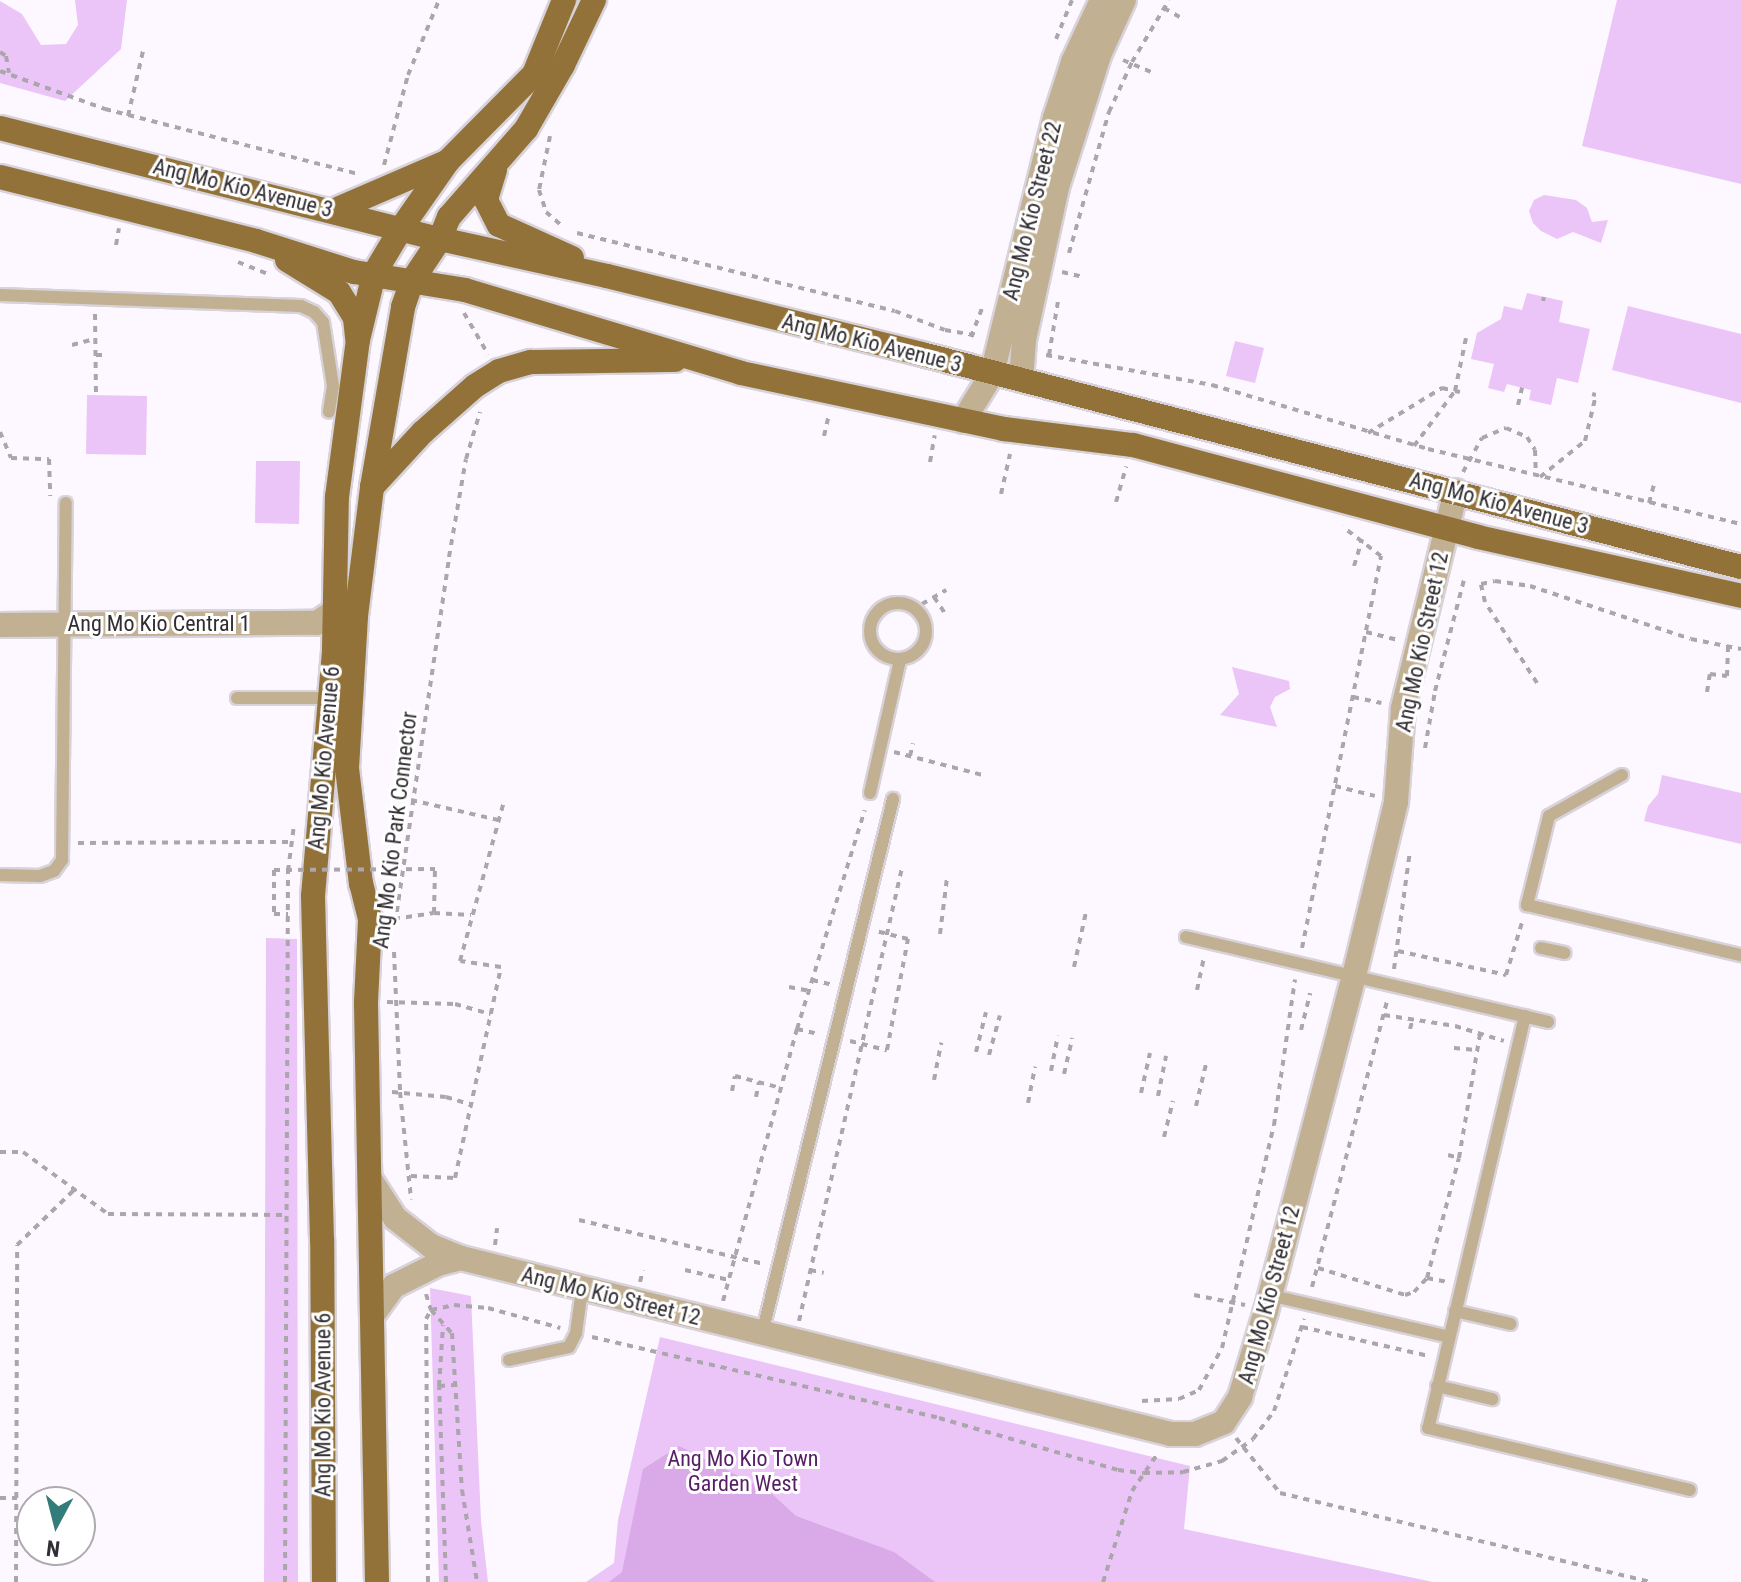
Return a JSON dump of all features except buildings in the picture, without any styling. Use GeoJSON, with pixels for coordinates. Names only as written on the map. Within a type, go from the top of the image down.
{"type":"FeatureCollection","features":[{"type":"Feature","properties":{"kind":"main road","name":"Ang Mo Kio Avenue 6"},"geometry":{"type":"LineString","coordinates":[[324,1582],[322,1240],[313,914],[334,649],[326,617],[337,497],[358,340],[374,274],[402,227],[448,161],[534,74],[564,0]]}},
{"type":"Feature","properties":{"kind":"main road","name":"Ang Mo Kio Avenue 6"},"geometry":{"type":"LineString","coordinates":[[377,1582],[366,1002],[370,919],[361,884],[347,768],[356,616],[372,487],[403,307],[412,281],[440,239],[449,217],[526,129],[594,0]]}},
{"type":"Feature","properties":{"kind":"main road","name":"Ang Mo Kio Avenue 3"},"geometry":{"type":"LineString","coordinates":[[0,128],[1021,380],[1741,567]]}},
{"type":"Feature","properties":{"kind":"main road"},"geometry":{"type":"LineString","coordinates":[[335,210],[448,161]]}},
{"type":"Feature","properties":{"kind":"main road"},"geometry":{"type":"LineString","coordinates":[[495,168],[486,200],[499,225],[607,276]]}},
{"type":"Feature","properties":{"kind":"main road","name":"Ang Mo Kio Avenue 3"},"geometry":{"type":"LineString","coordinates":[[0,177],[256,241],[354,272],[465,290],[741,373],[963,421],[1133,445],[1447,528],[1741,596]]}},
{"type":"Feature","properties":{"kind":"main road"},"geometry":{"type":"LineString","coordinates":[[256,241],[339,292],[355,318],[358,340]]}},
{"type":"Feature","properties":{"kind":"main road"},"geometry":{"type":"LineString","coordinates":[[372,487],[423,432],[475,386],[499,371],[531,362],[701,359]]}},
{"type":"Feature","properties":{"kind":"main road"},"geometry":{"type":"LineString","coordinates":[[1265,480],[1274,444]]}},
{"type":"Feature","properties":{"kind":"street","name":"Ang Mo Kio Street 22"},"geometry":{"type":"LineString","coordinates":[[963,421],[992,374],[1055,118],[1073,62],[1102,0]]}},
{"type":"Feature","properties":{"kind":"street","name":"Ang Mo Kio Street 22"},"geometry":{"type":"LineString","coordinates":[[1021,380],[1024,340],[1057,187],[1099,55],[1124,0]]}},
{"type":"Feature","properties":{"kind":"street","name":"Ang Mo Kio Street 12"},"geometry":{"type":"LineString","coordinates":[[370,1179],[395,1218],[431,1246],[461,1258],[582,1289],[764,1323],[1171,1434],[1195,1434],[1224,1422],[1240,1397],[1354,976],[1396,802],[1403,708],[1456,491]]}},
{"type":"Feature","properties":{"kind":"street","name":"Ang Mo Kio Central 1"},"geometry":{"type":"LineString","coordinates":[[0,625],[326,617]]}},
{"type":"Feature","properties":{"kind":"street"},"geometry":{"type":"LineString","coordinates":[[372,1316],[394,1286],[419,1272],[461,1258]]}},
{"type":"Feature","properties":{"kind":"lane"},"geometry":{"type":"LineString","coordinates":[[0,295],[301,306],[314,312],[323,322],[333,386],[329,412]]}},
{"type":"Feature","properties":{"kind":"lane"},"geometry":{"type":"LineString","coordinates":[[0,875],[40,876],[54,871],[62,860],[66,503]]}},
{"type":"Feature","properties":{"kind":"lane"},"geometry":{"type":"LineString","coordinates":[[897,602],[911,605],[923,615],[927,629],[924,644],[914,655],[900,660],[885,657],[874,647],[869,632],[872,618],[882,606],[897,602]]}},
{"type":"Feature","properties":{"kind":"lane"},"geometry":{"type":"LineString","coordinates":[[870,793],[900,660]]}},
{"type":"Feature","properties":{"kind":"lane"},"geometry":{"type":"LineString","coordinates":[[237,698],[329,698]]}},
{"type":"Feature","properties":{"kind":"lane"},"geometry":{"type":"LineString","coordinates":[[1622,775],[1549,816],[1527,905],[1741,955]]}},
{"type":"Feature","properties":{"kind":"lane"},"geometry":{"type":"LineString","coordinates":[[764,1323],[893,799]]}},
{"type":"Feature","properties":{"kind":"lane"},"geometry":{"type":"LineString","coordinates":[[1186,937],[1548,1022]]}},
{"type":"Feature","properties":{"kind":"lane"},"geometry":{"type":"LineString","coordinates":[[1541,948],[1564,953]]}},
{"type":"Feature","properties":{"kind":"lane"},"geometry":{"type":"LineString","coordinates":[[1525,1016],[1428,1428],[1690,1490]]}},
{"type":"Feature","properties":{"kind":"lane"},"geometry":{"type":"LineString","coordinates":[[509,1360],[560,1351],[574,1342],[582,1289]]}},
{"type":"Feature","properties":{"kind":"lane"},"geometry":{"type":"LineString","coordinates":[[1269,1295],[1449,1337]]}},
{"type":"Feature","properties":{"kind":"lane"},"geometry":{"type":"LineString","coordinates":[[1455,1311],[1511,1324]]}},
{"type":"Feature","properties":{"kind":"lane"},"geometry":{"type":"LineString","coordinates":[[1437,1386],[1492,1399]]}},
{"type":"Feature","properties":{"kind":"path"},"geometry":{"type":"LineString","coordinates":[[374,171],[384,166],[408,75],[439,0]]}},
{"type":"Feature","properties":{"kind":"path"},"geometry":{"type":"LineString","coordinates":[[1169,0],[1132,62],[1109,112],[1063,273],[1049,356],[1212,385],[1414,446],[1740,524],[1741,515]]}},
{"type":"Feature","properties":{"kind":"path"},"geometry":{"type":"LineString","coordinates":[[1164,8],[1183,19]]}},
{"type":"Feature","properties":{"kind":"path"},"geometry":{"type":"LineString","coordinates":[[128,116],[143,51]]}},
{"type":"Feature","properties":{"kind":"path"},"geometry":{"type":"LineString","coordinates":[[0,52],[6,56],[9,73]]}},
{"type":"Feature","properties":{"kind":"path"},"geometry":{"type":"LineString","coordinates":[[1132,62],[1154,73]]}},
{"type":"Feature","properties":{"kind":"path"},"geometry":{"type":"LineString","coordinates":[[0,71],[128,116],[363,175]]}},
{"type":"Feature","properties":{"kind":"path"},"geometry":{"type":"LineString","coordinates":[[555,220],[567,229],[617,244],[895,311],[953,331]]}},
{"type":"Feature","properties":{"kind":"path"},"geometry":{"type":"LineString","coordinates":[[104,224],[131,230]]}},
{"type":"Feature","properties":{"kind":"path"},"geometry":{"type":"LineString","coordinates":[[116,245],[118,234]]}},
{"type":"Feature","properties":{"kind":"path"},"geometry":{"type":"LineString","coordinates":[[229,257],[285,280]]}},
{"type":"Feature","properties":{"kind":"path"},"geometry":{"type":"LineString","coordinates":[[1063,273],[1083,277]]}},
{"type":"Feature","properties":{"kind":"path"},"geometry":{"type":"LineString","coordinates":[[96,299],[96,395]]}},
{"type":"Feature","properties":{"kind":"path"},"geometry":{"type":"LineString","coordinates":[[1414,446],[1457,392],[1466,338]]}},
{"type":"Feature","properties":{"kind":"path"},"geometry":{"type":"LineString","coordinates":[[72,345],[95,339]]}},
{"type":"Feature","properties":{"kind":"path"},"geometry":{"type":"LineString","coordinates":[[96,355],[107,355]]}},
{"type":"Feature","properties":{"kind":"path"},"geometry":{"type":"LineString","coordinates":[[1518,405],[1522,387]]}},
{"type":"Feature","properties":{"kind":"path"},"geometry":{"type":"LineString","coordinates":[[1368,433],[1442,388],[1457,392]]}},
{"type":"Feature","properties":{"kind":"path"},"geometry":{"type":"LineString","coordinates":[[1538,476],[1585,441],[1596,395],[1592,394]]}},
{"type":"Feature","properties":{"kind":"path","name":"Ang Mo Kio Park Connector"},"geometry":{"type":"LineString","coordinates":[[394,930],[411,800],[466,459],[484,401]]}},
{"type":"Feature","properties":{"kind":"path"},"geometry":{"type":"LineString","coordinates":[[824,436],[830,414]]}},
{"type":"Feature","properties":{"kind":"path"},"geometry":{"type":"LineString","coordinates":[[1456,491],[1468,459],[1482,438],[1506,428],[1527,437],[1535,450],[1538,476]]}},
{"type":"Feature","properties":{"kind":"path"},"geometry":{"type":"LineString","coordinates":[[0,432],[11,458],[49,459],[50,498]]}},
{"type":"Feature","properties":{"kind":"path"},"geometry":{"type":"LineString","coordinates":[[930,462],[935,439]]}},
{"type":"Feature","properties":{"kind":"path"},"geometry":{"type":"LineString","coordinates":[[1001,494],[1009,457]]}},
{"type":"Feature","properties":{"kind":"path"},"geometry":{"type":"LineString","coordinates":[[1116,502],[1124,474]]}},
{"type":"Feature","properties":{"kind":"path"},"geometry":{"type":"LineString","coordinates":[[1649,503],[1654,484]]}},
{"type":"Feature","properties":{"kind":"path"},"geometry":{"type":"LineString","coordinates":[[1354,566],[1362,539]]}},
{"type":"Feature","properties":{"kind":"path"},"geometry":{"type":"LineString","coordinates":[[1134,1401],[1179,1399],[1199,1390],[1222,1348],[1274,1125],[1286,1027],[1381,556]]}},
{"type":"Feature","properties":{"kind":"path"},"geometry":{"type":"LineString","coordinates":[[1423,763],[1435,691],[1464,580]]}},
{"type":"Feature","properties":{"kind":"path"},"geometry":{"type":"LineString","coordinates":[[1537,683],[1485,602],[1481,584],[1503,582],[1530,586],[1741,649]]}},
{"type":"Feature","properties":{"kind":"path"},"geometry":{"type":"LineString","coordinates":[[927,629],[922,604],[946,590]]}},
{"type":"Feature","properties":{"kind":"path"},"geometry":{"type":"LineString","coordinates":[[934,597],[947,616]]}},
{"type":"Feature","properties":{"kind":"path"},"geometry":{"type":"LineString","coordinates":[[1366,632],[1406,642]]}},
{"type":"Feature","properties":{"kind":"path"},"geometry":{"type":"LineString","coordinates":[[1707,692],[1710,674],[1727,676],[1728,647]]}},
{"type":"Feature","properties":{"kind":"path"},"geometry":{"type":"LineString","coordinates":[[1353,697],[1403,708]]}},
{"type":"Feature","properties":{"kind":"path"},"geometry":{"type":"LineString","coordinates":[[910,756],[913,743]]}},
{"type":"Feature","properties":{"kind":"path"},"geometry":{"type":"LineString","coordinates":[[880,749],[982,775]]}},
{"type":"Feature","properties":{"kind":"path"},"geometry":{"type":"LineString","coordinates":[[1335,786],[1396,802]]}},
{"type":"Feature","properties":{"kind":"path"},"geometry":{"type":"LineString","coordinates":[[723,1303],[781,1088],[870,793]]}},
{"type":"Feature","properties":{"kind":"path"},"geometry":{"type":"LineString","coordinates":[[411,800],[498,820]]}},
{"type":"Feature","properties":{"kind":"path"},"geometry":{"type":"LineString","coordinates":[[411,1176],[455,1178],[501,967],[460,961],[504,801]]}},
{"type":"Feature","properties":{"kind":"path"},"geometry":{"type":"LineString","coordinates":[[63,843],[291,842]]}},
{"type":"Feature","properties":{"kind":"path"},"geometry":{"type":"LineString","coordinates":[[428,1582],[423,1338],[431,1310],[454,1305],[488,1308],[576,1333],[939,1418],[1118,1470],[1183,1472],[1222,1461],[1253,1439],[1274,1411],[1302,1327],[1384,1015],[1398,951],[1410,849]]}},
{"type":"Feature","properties":{"kind":"path"},"geometry":{"type":"LineString","coordinates":[[799,1321],[902,867]]}},
{"type":"Feature","properties":{"kind":"path"},"geometry":{"type":"LineString","coordinates":[[313,914],[274,914],[274,870],[435,869],[434,913]]}},
{"type":"Feature","properties":{"kind":"path"},"geometry":{"type":"LineString","coordinates":[[940,934],[947,878]]}},
{"type":"Feature","properties":{"kind":"path"},"geometry":{"type":"LineString","coordinates":[[1398,951],[1506,975],[1521,920],[1550,910]]}},
{"type":"Feature","properties":{"kind":"path"},"geometry":{"type":"LineString","coordinates":[[1074,967],[1086,912]]}},
{"type":"Feature","properties":{"kind":"path"},"geometry":{"type":"LineString","coordinates":[[396,918],[434,913],[471,915]]}},
{"type":"Feature","properties":{"kind":"path"},"geometry":{"type":"LineString","coordinates":[[862,1044],[887,1050],[908,939],[896,935]]}},
{"type":"Feature","properties":{"kind":"path","name":"Ang Mo Kio Park Connector"},"geometry":{"type":"LineString","coordinates":[[393,942],[400,1092],[416,1235]]}},
{"type":"Feature","properties":{"kind":"path"},"geometry":{"type":"LineString","coordinates":[[1197,990],[1205,951]]}},
{"type":"Feature","properties":{"kind":"path"},"geometry":{"type":"LineString","coordinates":[[789,987],[809,991]]}},
{"type":"Feature","properties":{"kind":"path"},"geometry":{"type":"LineString","coordinates":[[1301,1030],[1310,993]]}},
{"type":"Feature","properties":{"kind":"path"},"geometry":{"type":"LineString","coordinates":[[396,1002],[455,1004],[491,1014]]}},
{"type":"Feature","properties":{"kind":"path"},"geometry":{"type":"LineString","coordinates":[[976,1052],[986,1012]]}},
{"type":"Feature","properties":{"kind":"path"},"geometry":{"type":"LineString","coordinates":[[989,1055],[1000,1015]]}},
{"type":"Feature","properties":{"kind":"path"},"geometry":{"type":"LineString","coordinates":[[1317,1268],[1405,1295],[1414,1292],[1427,1278],[1459,1158],[1480,1050],[1480,1034],[1413,1018],[1384,1015]]}},
{"type":"Feature","properties":{"kind":"path"},"geometry":{"type":"LineString","coordinates":[[1410,1029],[1413,1018]]}},
{"type":"Feature","properties":{"kind":"path"},"geometry":{"type":"LineString","coordinates":[[1051,1071],[1058,1036]]}},
{"type":"Feature","properties":{"kind":"path"},"geometry":{"type":"LineString","coordinates":[[1064,1074],[1072,1038]]}},
{"type":"Feature","properties":{"kind":"path"},"geometry":{"type":"LineString","coordinates":[[934,1080],[941,1043]]}},
{"type":"Feature","properties":{"kind":"path"},"geometry":{"type":"LineString","coordinates":[[1454,1048],[1480,1050]]}},
{"type":"Feature","properties":{"kind":"path"},"geometry":{"type":"LineString","coordinates":[[1141,1093],[1150,1053]]}},
{"type":"Feature","properties":{"kind":"path"},"geometry":{"type":"LineString","coordinates":[[1158,1096],[1166,1056]]}},
{"type":"Feature","properties":{"kind":"path"},"geometry":{"type":"LineString","coordinates":[[1196,1106],[1206,1064]]}},
{"type":"Feature","properties":{"kind":"path"},"geometry":{"type":"LineString","coordinates":[[1028,1103],[1035,1067]]}},
{"type":"Feature","properties":{"kind":"path"},"geometry":{"type":"LineString","coordinates":[[732,1091],[735,1076],[781,1088]]}},
{"type":"Feature","properties":{"kind":"path"},"geometry":{"type":"LineString","coordinates":[[756,1097],[759,1082]]}},
{"type":"Feature","properties":{"kind":"path"},"geometry":{"type":"LineString","coordinates":[[400,1092],[446,1097],[472,1105]]}},
{"type":"Feature","properties":{"kind":"path"},"geometry":{"type":"LineString","coordinates":[[1164,1137],[1173,1101]]}},
{"type":"Feature","properties":{"kind":"path"},"geometry":{"type":"LineString","coordinates":[[0,1152],[23,1152],[108,1214],[286,1215]]}},
{"type":"Feature","properties":{"kind":"path"},"geometry":{"type":"LineString","coordinates":[[1448,1155],[1459,1158]]}},
{"type":"Feature","properties":{"kind":"path"},"geometry":{"type":"LineString","coordinates":[[17,1486],[17,1245],[75,1189]]}},
{"type":"Feature","properties":{"kind":"path"},"geometry":{"type":"LineString","coordinates":[[579,1220],[778,1267]]}},
{"type":"Feature","properties":{"kind":"path"},"geometry":{"type":"LineString","coordinates":[[496,1240],[497,1228]]}},
{"type":"Feature","properties":{"kind":"path"},"geometry":{"type":"LineString","coordinates":[[481,1242],[510,1250]]}},
{"type":"Feature","properties":{"kind":"path"},"geometry":{"type":"LineString","coordinates":[[685,1270],[729,1280]]}},
{"type":"Feature","properties":{"kind":"path"},"geometry":{"type":"LineString","coordinates":[[810,1270],[824,1273]]}},
{"type":"Feature","properties":{"kind":"path"},"geometry":{"type":"LineString","coordinates":[[419,1272],[431,1310],[452,1333],[462,1490],[477,1582]]}},
{"type":"Feature","properties":{"kind":"path"},"geometry":{"type":"LineString","coordinates":[[626,1280],[654,1287]]}},
{"type":"Feature","properties":{"kind":"path"},"geometry":{"type":"LineString","coordinates":[[1194,1295],[1231,1301]]}},
{"type":"Feature","properties":{"kind":"path"},"geometry":{"type":"LineString","coordinates":[[709,1300],[723,1303],[764,1323],[799,1321],[812,1324]]}},
{"type":"Feature","properties":{"kind":"path"},"geometry":{"type":"LineString","coordinates":[[443,1323],[439,1386],[446,1582]]}},
{"type":"Feature","properties":{"kind":"path"},"geometry":{"type":"LineString","coordinates":[[1302,1327],[1444,1359]]}},
{"type":"Feature","properties":{"kind":"path"},"geometry":{"type":"LineString","coordinates":[[439,1386],[455,1385]]}},
{"type":"Feature","properties":{"kind":"path"},"geometry":{"type":"LineString","coordinates":[[1224,1422],[1280,1493],[1652,1582]]}},
{"type":"Feature","properties":{"kind":"path"},"geometry":{"type":"LineString","coordinates":[[1103,1582],[1132,1491],[1171,1434]]}},
{"type":"Feature","properties":{"kind":"green space"},"geometry":{"type":"Polygon","coordinates":[[[75,0],[127,0],[121,49],[65,101],[0,83],[0,1],[22,14],[41,45],[66,44],[78,25],[75,0]]]}},
{"type":"Feature","properties":{"kind":"green space"},"geometry":{"type":"Polygon","coordinates":[[[1617,0],[1741,0],[1741,184],[1582,146],[1617,0]]]}},
{"type":"Feature","properties":{"kind":"green space"},"geometry":{"type":"Polygon","coordinates":[[[1544,195],[1576,200],[1587,208],[1592,222],[1608,220],[1601,243],[1573,232],[1557,239],[1541,231],[1533,223],[1529,211],[1534,200],[1544,195]]]}},
{"type":"Feature","properties":{"kind":"green space"},"geometry":{"type":"Polygon","coordinates":[[[1527,293],[1563,301],[1559,322],[1590,329],[1578,383],[1557,378],[1551,405],[1529,400],[1531,390],[1507,384],[1504,392],[1488,388],[1494,364],[1471,359],[1477,333],[1501,319],[1504,306],[1522,310],[1527,293]]]}},
{"type":"Feature","properties":{"kind":"green space"},"geometry":{"type":"Polygon","coordinates":[[[1628,306],[1741,334],[1741,403],[1612,370],[1628,306]]]}},
{"type":"Feature","properties":{"kind":"green space"},"geometry":{"type":"Polygon","coordinates":[[[1235,341],[1264,348],[1255,383],[1226,376],[1235,341]]]}},
{"type":"Feature","properties":{"kind":"green space"},"geometry":{"type":"Polygon","coordinates":[[[87,395],[147,396],[146,455],[86,454],[87,395]]]}},
{"type":"Feature","properties":{"kind":"green space"},"geometry":{"type":"Polygon","coordinates":[[[256,461],[300,461],[299,524],[255,523],[256,461]]]}},
{"type":"Feature","properties":{"kind":"green space"},"geometry":{"type":"Polygon","coordinates":[[[1232,667],[1289,681],[1290,689],[1275,697],[1270,707],[1277,727],[1220,715],[1239,694],[1232,667]]]}},
{"type":"Feature","properties":{"kind":"green space"},"geometry":{"type":"Polygon","coordinates":[[[1662,775],[1741,793],[1741,844],[1644,821],[1648,806],[1658,794],[1662,775]]]}},
{"type":"Feature","properties":{"kind":"green space"},"geometry":{"type":"Polygon","coordinates":[[[266,938],[297,939],[298,1582],[264,1582],[266,938]]]}},
{"type":"Feature","properties":{"kind":"green space"},"geometry":{"type":"Polygon","coordinates":[[[430,1288],[471,1296],[481,1521],[488,1582],[439,1582],[430,1288]]]}},
{"type":"Feature","properties":{"kind":"green space","name":"Ang Mo Kio Town Garden West"},"geometry":{"type":"Polygon","coordinates":[[[660,1337],[1190,1466],[1184,1529],[1433,1582],[586,1582],[614,1563],[618,1520],[660,1337]]]}},
{"type":"Feature","properties":{"kind":"shaded area"},"geometry":{"type":"Polygon","coordinates":[[[679,1446],[770,1492],[796,1516],[894,1552],[935,1582],[609,1582],[622,1572],[643,1469],[679,1446]]]}}]}
